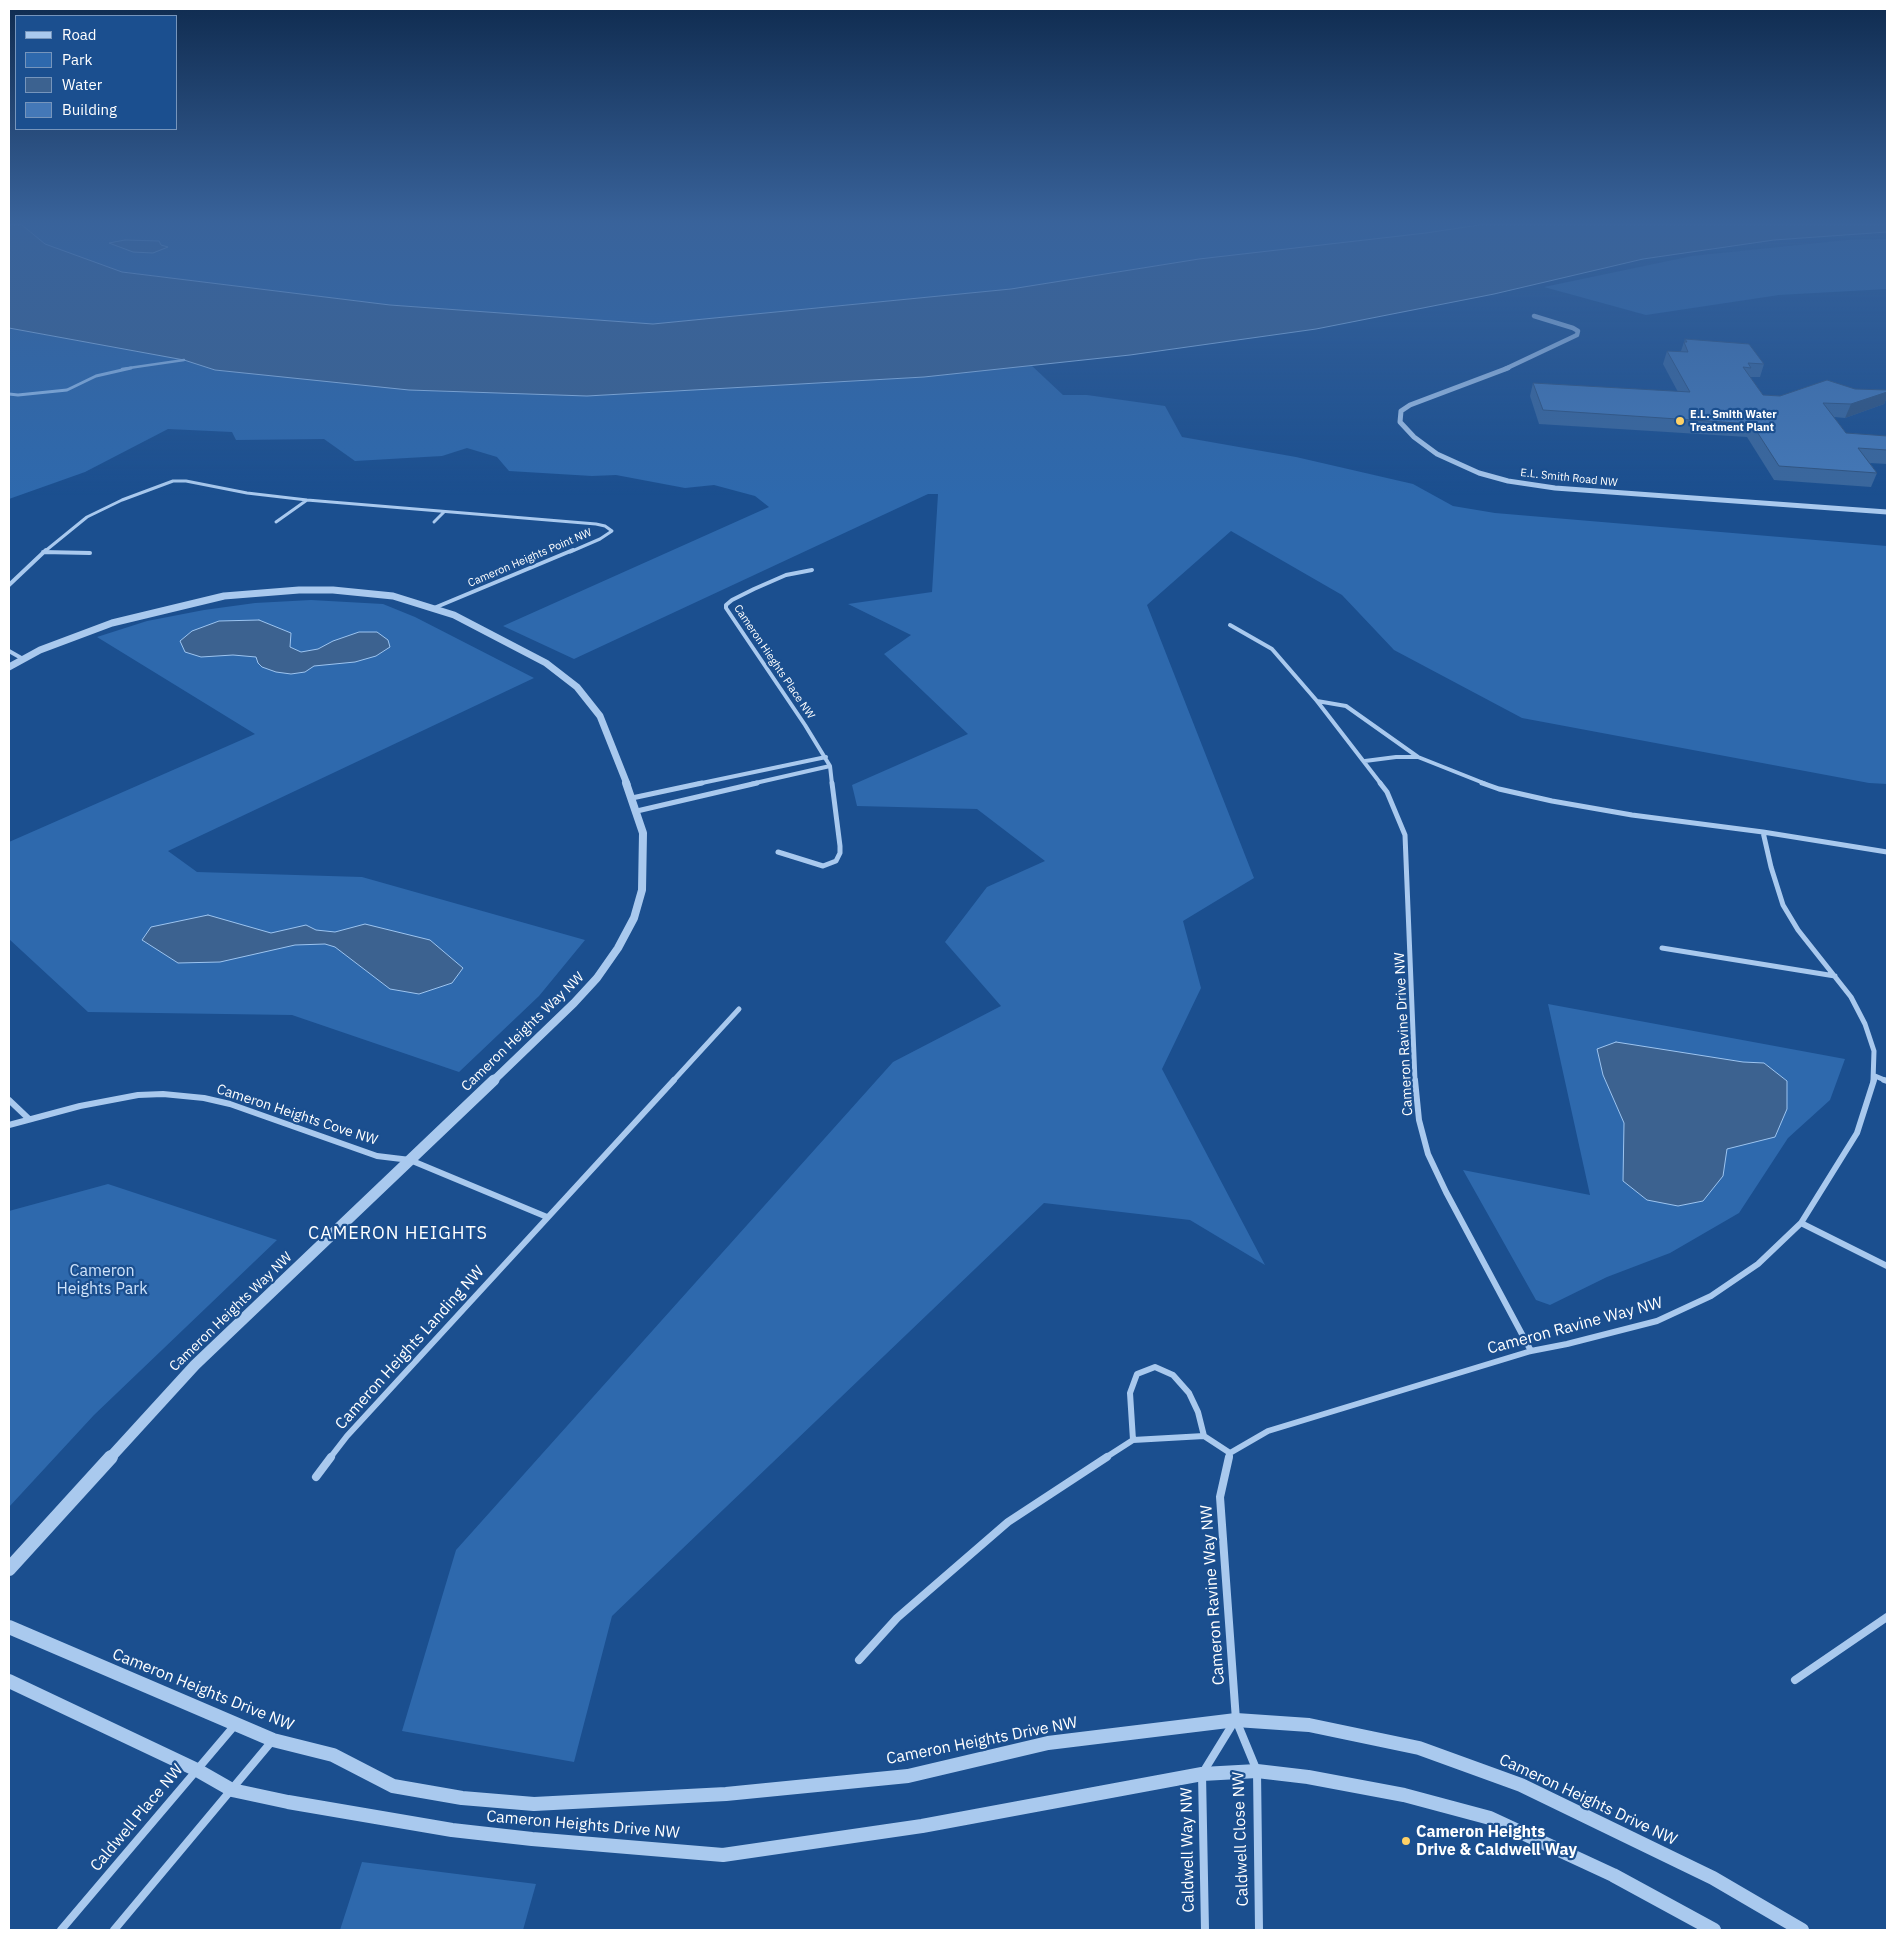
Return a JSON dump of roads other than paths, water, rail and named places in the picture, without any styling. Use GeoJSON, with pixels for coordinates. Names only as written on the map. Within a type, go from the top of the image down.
{"type":"FeatureCollection","features":[{"type":"Feature","properties":{"kind":"street","name":"E.L. Smith Road NW"},"geometry":{"type":"LineString","coordinates":[[1534,316],[1574,328],[1578,331],[1577,334],[1505,369],[1410,405],[1401,412],[1400,422],[1437,454],[1479,473],[1508,481],[1555,488],[1887,512]]}},
{"type":"Feature","properties":{"kind":"street","name":"Cameron Heights Point NW"},"geometry":{"type":"LineString","coordinates":[[9,585],[43,552],[72,527],[87,517],[122,500],[173,481],[186,481],[247,493],[307,500],[596,524],[605,526],[612,531],[600,539],[434,608]]}},
{"type":"Feature","properties":{"kind":"street"},"geometry":{"type":"LineString","coordinates":[[276,522],[307,500]]}},
{"type":"Feature","properties":{"kind":"street"},"geometry":{"type":"LineString","coordinates":[[434,522],[444,512]]}},
{"type":"Feature","properties":{"kind":"street"},"geometry":{"type":"LineString","coordinates":[[43,552],[90,553]]}},
{"type":"Feature","properties":{"kind":"street","name":"Cameron Hieghts Place NW"},"geometry":{"type":"LineString","coordinates":[[778,852],[823,866],[836,860],[840,853],[840,846],[830,766],[826,757],[726,608],[726,605],[732,600],[792,573],[812,570]]}},
{"type":"Feature","properties":{"kind":"street","name":"Cameron Heights Way NW"},"geometry":{"type":"LineString","coordinates":[[9,667],[79,634],[112,623],[224,596],[299,590],[333,590],[392,596],[454,615],[546,663],[578,687],[600,716],[644,833],[644,880],[634,918],[618,948],[597,978],[574,1003],[195,1365],[9,1569]]}},
{"type":"Feature","properties":{"kind":"street","name":"Cameron Ravine Drive NW"},"geometry":{"type":"LineString","coordinates":[[1230,625],[1272,649],[1317,701],[1387,792],[1405,835],[1408,862],[1415,1080],[1419,1120],[1428,1154],[1454,1208],[1531,1350]]}},
{"type":"Feature","properties":{"kind":"street"},"geometry":{"type":"LineString","coordinates":[[9,652],[23,659]]}},
{"type":"Feature","properties":{"kind":"street"},"geometry":{"type":"LineString","coordinates":[[1317,701],[1346,706],[1418,757],[1476,781],[1552,801],[1887,852]]}},
{"type":"Feature","properties":{"kind":"street"},"geometry":{"type":"LineString","coordinates":[[632,798],[826,757]]}},
{"type":"Feature","properties":{"kind":"street"},"geometry":{"type":"LineString","coordinates":[[1364,761],[1396,757],[1418,757]]}},
{"type":"Feature","properties":{"kind":"street"},"geometry":{"type":"LineString","coordinates":[[637,811],[830,766]]}},
{"type":"Feature","properties":{"kind":"street","name":"Cameron Ravine Way NW"},"geometry":{"type":"LineString","coordinates":[[1236,1720],[1220,1497],[1230,1453],[1268,1431],[1531,1350],[1567,1344],[1657,1321],[1704,1299],[1758,1264],[1801,1223],[1857,1133],[1875,1076],[1874,1051],[1865,1024],[1851,997],[1798,930],[1783,905],[1771,867],[1763,832]]}},
{"type":"Feature","properties":{"kind":"street"},"geometry":{"type":"LineString","coordinates":[[1662,948],[1836,976]]}},
{"type":"Feature","properties":{"kind":"street","name":"Cameron Heights Landing NW"},"geometry":{"type":"LineString","coordinates":[[316,1477],[347,1436],[739,1009]]}},
{"type":"Feature","properties":{"kind":"street"},"geometry":{"type":"LineString","coordinates":[[1875,1076],[1887,1081]]}},
{"type":"Feature","properties":{"kind":"street","name":"Cameron Heights Cove NW"},"geometry":{"type":"LineString","coordinates":[[9,1124],[121,1098],[163,1094],[183,1095],[230,1104],[377,1156],[410,1160]]}},
{"type":"Feature","properties":{"kind":"street"},"geometry":{"type":"LineString","coordinates":[[9,1100],[29,1119]]}},
{"type":"Feature","properties":{"kind":"street"},"geometry":{"type":"LineString","coordinates":[[410,1160],[547,1217]]}},
{"type":"Feature","properties":{"kind":"street"},"geometry":{"type":"LineString","coordinates":[[1801,1223],[1887,1266]]}},
{"type":"Feature","properties":{"kind":"street"},"geometry":{"type":"LineString","coordinates":[[1132,1440],[1130,1393],[1137,1374],[1155,1367],[1173,1375],[1189,1393],[1198,1412],[1204,1436]]}},
{"type":"Feature","properties":{"kind":"street"},"geometry":{"type":"LineString","coordinates":[[859,1660],[897,1618],[1008,1522],[1132,1440],[1204,1436],[1230,1453]]}},
{"type":"Feature","properties":{"kind":"street"},"geometry":{"type":"LineString","coordinates":[[1795,1680],[1887,1617]]}},
{"type":"Feature","properties":{"kind":"street","name":"Cameron Heights Drive NW"},"geometry":{"type":"LineString","coordinates":[[9,1627],[235,1725],[273,1740],[333,1755],[393,1786],[462,1798],[534,1804],[726,1794],[908,1776],[1048,1743],[1236,1720],[1309,1725],[1419,1748],[1521,1785],[1714,1878],[1802,1930]]}},
{"type":"Feature","properties":{"kind":"street","name":"Cameron Heights Drive NW"},"geometry":{"type":"LineString","coordinates":[[9,1681],[197,1770],[232,1790],[288,1802],[452,1830],[532,1839],[723,1855],[922,1826],[1202,1774],[1257,1771],[1308,1777],[1404,1796],[1490,1818],[1613,1875],[1714,1930]]}},
{"type":"Feature","properties":{"kind":"street","name":"Caldwell Close NW"},"geometry":{"type":"LineString","coordinates":[[1236,1720],[1257,1771],[1260,1930]]}},
{"type":"Feature","properties":{"kind":"street","name":"Caldwell Way NW"},"geometry":{"type":"LineString","coordinates":[[1205,1930],[1202,1774],[1236,1720]]}},
{"type":"Feature","properties":{"kind":"street","name":"Caldwell Place NW"},"geometry":{"type":"LineString","coordinates":[[61,1930],[235,1725]]}},
{"type":"Feature","properties":{"kind":"street"},"geometry":{"type":"LineString","coordinates":[[114,1930],[273,1740]]}},
{"type":"Feature","properties":{"kind":"water"},"geometry":{"type":"Polygon","coordinates":[[[9,315],[535,315],[653,324],[740,315],[1385,315],[1316,329],[1130,355],[924,377],[587,396],[409,390],[215,370],[184,360],[9,328],[9,315]]]}},
{"type":"Feature","properties":{"kind":"water"},"geometry":{"type":"Polygon","coordinates":[[[259,620],[291,633],[290,647],[301,652],[318,649],[333,641],[359,632],[377,632],[388,640],[390,647],[376,656],[355,662],[314,666],[305,672],[291,674],[276,672],[262,667],[256,657],[233,655],[201,657],[185,652],[180,641],[192,631],[219,621],[259,620]]]}},
{"type":"Feature","properties":{"kind":"water"},"geometry":{"type":"Polygon","coordinates":[[[208,915],[271,933],[306,925],[316,930],[335,932],[365,924],[430,940],[463,968],[452,983],[419,994],[390,989],[335,947],[325,944],[295,945],[220,962],[178,963],[142,940],[151,927],[208,915]]]}},
{"type":"Feature","properties":{"kind":"water"},"geometry":{"type":"Polygon","coordinates":[[[1616,1042],[1743,1062],[1764,1063],[1787,1081],[1787,1109],[1775,1137],[1727,1149],[1723,1176],[1703,1201],[1678,1206],[1647,1200],[1623,1181],[1624,1123],[1603,1075],[1597,1049],[1616,1042]]]}},
{"type":"Feature","properties":{"kind":"waterway"},"geometry":{"type":"LineString","coordinates":[[122,369],[184,360]]}},
{"type":"Feature","properties":{"kind":"waterway"},"geometry":{"type":"LineString","coordinates":[[9,394],[18,395],[67,390],[96,376],[131,368]]}},
{"type":"Feature","properties":{"kind":"place","name":"E.L. Smith Water Treatment Plant"},"geometry":{"type":"Point","coordinates":[1680,421]}},
{"type":"Feature","properties":{"kind":"place","name":"Cameron Heights Drive & Caldwell Way"},"geometry":{"type":"Point","coordinates":[1406,1841]}},
{"type":"Feature","properties":{"kind":"district","name":"CAMERON HEIGHTS"},"geometry":{"type":"Point","coordinates":[398,1234]}},
{"type":"Feature","properties":{"kind":"park label","name":"Cameron Heights Park"},"geometry":{"type":"Point","coordinates":[102,1280]}}]}
